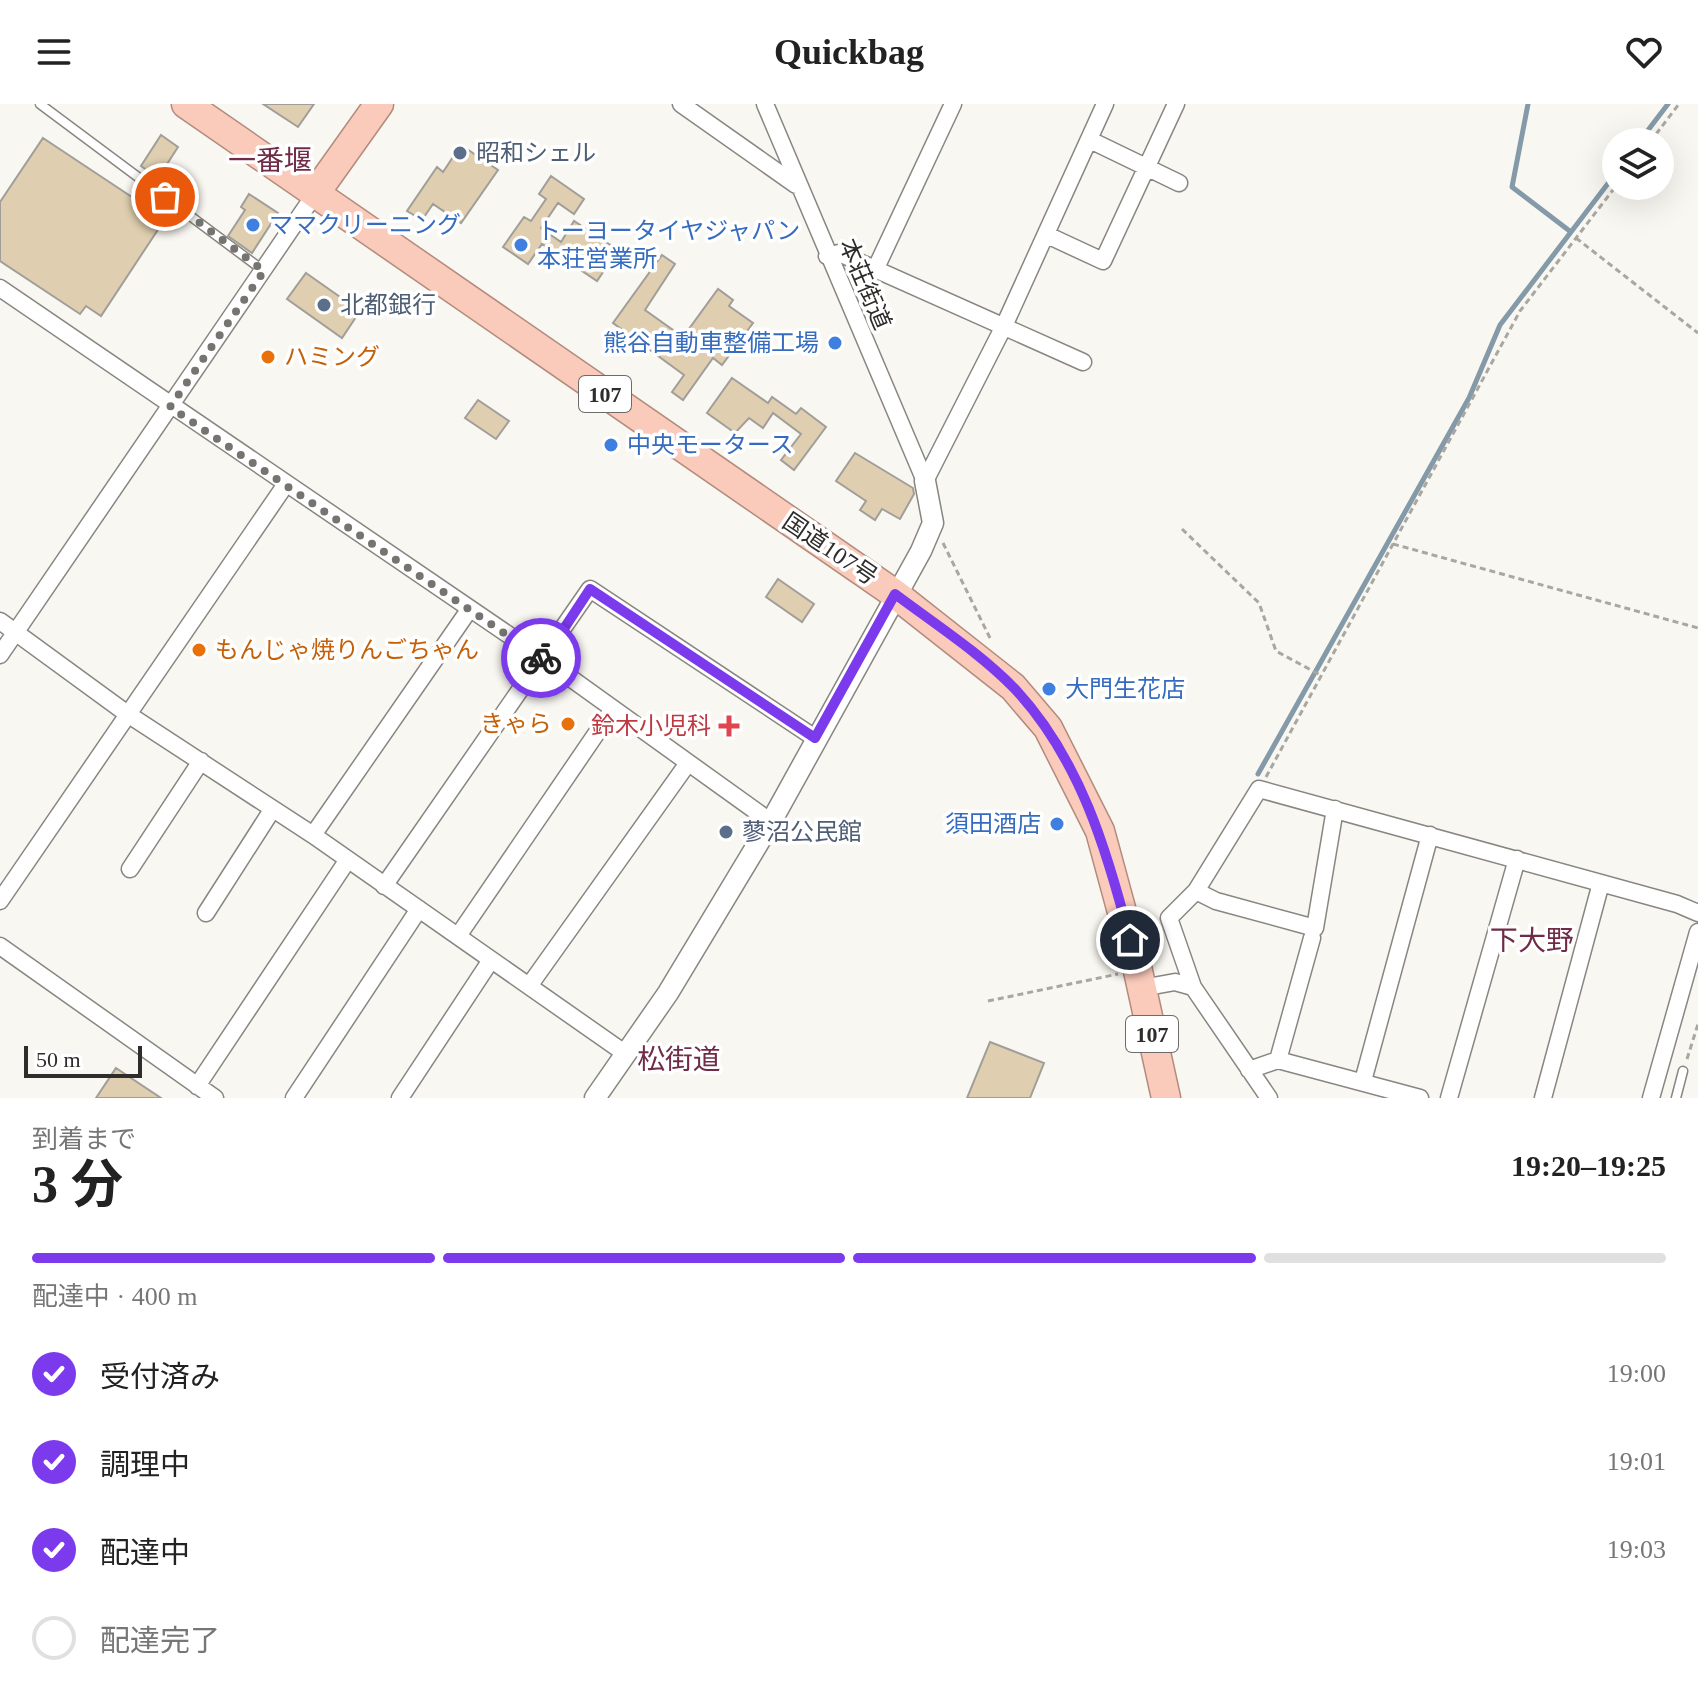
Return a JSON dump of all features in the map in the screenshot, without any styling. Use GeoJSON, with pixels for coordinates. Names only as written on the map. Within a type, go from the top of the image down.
{"type":"FeatureCollection","features":[{"type":"Feature","properties":{"kind":"highway","name":"国道107号"},"geometry":{"type":"LineString","coordinates":[[186,104],[317,191],[895,594],[1001,677],[1048,728],[1100,831],[1140,979],[1166,1098]]}},
{"type":"Feature","properties":{"kind":"highway"},"geometry":{"type":"LineString","coordinates":[[317,191],[379,104]]}},
{"type":"Feature","properties":{"kind":"street"},"geometry":{"type":"LineString","coordinates":[[681,104],[797,186]]}},
{"type":"Feature","properties":{"kind":"street","name":"本荘街道"},"geometry":{"type":"LineString","coordinates":[[765,104],[797,186],[925,481]]}},
{"type":"Feature","properties":{"kind":"street"},"geometry":{"type":"LineString","coordinates":[[875,270],[953,104]]}},
{"type":"Feature","properties":{"kind":"street"},"geometry":{"type":"LineString","coordinates":[[595,1098],[668,993],[771,822],[933,523],[925,481],[1004,326],[1105,104]]}},
{"type":"Feature","properties":{"kind":"street"},"geometry":{"type":"LineString","coordinates":[[1047,235],[1103,261],[1176,104]]}},
{"type":"Feature","properties":{"kind":"street"},"geometry":{"type":"LineString","coordinates":[[1090,140],[1179,183]]}},
{"type":"Feature","properties":{"kind":"street"},"geometry":{"type":"LineString","coordinates":[[0,655],[317,191]]}},
{"type":"Feature","properties":{"kind":"street"},"geometry":{"type":"LineString","coordinates":[[827,256],[839,253],[1083,362]]}},
{"type":"Feature","properties":{"kind":"street"},"geometry":{"type":"LineString","coordinates":[[0,288],[170,407],[544,659],[771,822]]}},
{"type":"Feature","properties":{"kind":"street"},"geometry":{"type":"LineString","coordinates":[[0,901],[126,713],[286,484]]}},
{"type":"Feature","properties":{"kind":"street"},"geometry":{"type":"LineString","coordinates":[[384,886],[590,589],[815,738]]}},
{"type":"Feature","properties":{"kind":"street"},"geometry":{"type":"LineString","coordinates":[[313,835],[469,610]]}},
{"type":"Feature","properties":{"kind":"street"},"geometry":{"type":"LineString","coordinates":[[0,621],[126,713],[313,835],[626,1054]]}},
{"type":"Feature","properties":{"kind":"street"},"geometry":{"type":"LineString","coordinates":[[458,936],[613,709]]}},
{"type":"Feature","properties":{"kind":"street"},"geometry":{"type":"LineString","coordinates":[[130,869],[201,761]]}},
{"type":"Feature","properties":{"kind":"street"},"geometry":{"type":"LineString","coordinates":[[529,986],[688,763]]}},
{"type":"Feature","properties":{"kind":"street"},"geometry":{"type":"LineString","coordinates":[[1269,1098],[1193,987],[1169,918],[1196,891],[1259,789],[1517,859],[1698,913]]}},
{"type":"Feature","properties":{"kind":"street"},"geometry":{"type":"LineString","coordinates":[[1196,891],[1216,901],[1315,928],[1335,809]]}},
{"type":"Feature","properties":{"kind":"street"},"geometry":{"type":"LineString","coordinates":[[206,913],[272,810]]}},
{"type":"Feature","properties":{"kind":"street"},"geometry":{"type":"LineString","coordinates":[[1363,1081],[1430,835]]}},
{"type":"Feature","properties":{"kind":"street"},"geometry":{"type":"LineString","coordinates":[[1449,1098],[1517,859]]}},
{"type":"Feature","properties":{"kind":"street"},"geometry":{"type":"LineString","coordinates":[[197,1086],[347,861]]}},
{"type":"Feature","properties":{"kind":"street"},"geometry":{"type":"LineString","coordinates":[[1543,1098],[1601,883]]}},
{"type":"Feature","properties":{"kind":"street"},"geometry":{"type":"LineString","coordinates":[[294,1098],[419,909]]}},
{"type":"Feature","properties":{"kind":"street"},"geometry":{"type":"LineString","coordinates":[[1651,1098],[1698,932]]}},
{"type":"Feature","properties":{"kind":"street"},"geometry":{"type":"LineString","coordinates":[[1278,1060],[1312,938]]}},
{"type":"Feature","properties":{"kind":"street"},"geometry":{"type":"LineString","coordinates":[[0,946],[215,1098]]}},
{"type":"Feature","properties":{"kind":"street"},"geometry":{"type":"LineString","coordinates":[[400,1098],[491,960]]}},
{"type":"Feature","properties":{"kind":"street"},"geometry":{"type":"LineString","coordinates":[[1140,979],[1193,987]]}},
{"type":"Feature","properties":{"kind":"street"},"geometry":{"type":"LineString","coordinates":[[1249,1070],[1278,1060],[1420,1098]]}},
{"type":"Feature","properties":{"kind":"lane"},"geometry":{"type":"LineString","coordinates":[[40,104],[264,271]]}},
{"type":"Feature","properties":{"kind":"lane"},"geometry":{"type":"LineString","coordinates":[[1676,1098],[1683,1071]]}},
{"type":"Feature","properties":{"kind":"path"},"geometry":{"type":"LineString","coordinates":[[1661,128],[1679,104]]}},
{"type":"Feature","properties":{"kind":"path"},"geometry":{"type":"LineString","coordinates":[[1259,789],[1520,311],[1605,200]]}},
{"type":"Feature","properties":{"kind":"path"},"geometry":{"type":"LineString","coordinates":[[1576,238],[1698,333]]}},
{"type":"Feature","properties":{"kind":"path"},"geometry":{"type":"LineString","coordinates":[[933,523],[993,646]]}},
{"type":"Feature","properties":{"kind":"path"},"geometry":{"type":"LineString","coordinates":[[1182,529],[1259,603],[1276,651],[1322,676]]}},
{"type":"Feature","properties":{"kind":"path"},"geometry":{"type":"LineString","coordinates":[[1393,544],[1698,628]]}},
{"type":"Feature","properties":{"kind":"path"},"geometry":{"type":"LineString","coordinates":[[988,1001],[1140,979]]}},
{"type":"Feature","properties":{"kind":"path"},"geometry":{"type":"LineString","coordinates":[[1683,1071],[1698,1024]]}},
{"type":"Feature","properties":{"kind":"building"},"geometry":{"type":"Polygon","coordinates":[[[263,104],[314,104],[298,127],[263,104]]]}},
{"type":"Feature","properties":{"kind":"building"},"geometry":{"type":"Polygon","coordinates":[[[161,135],[178,147],[158,178],[141,166],[161,135]]]}},
{"type":"Feature","properties":{"kind":"building"},"geometry":{"type":"Polygon","coordinates":[[[43,138],[165,219],[101,316],[86,306],[80,314],[0,261],[0,202],[43,138]]]}},
{"type":"Feature","properties":{"kind":"building"},"geometry":{"type":"Polygon","coordinates":[[[461,145],[498,170],[461,223],[433,204],[422,220],[407,211],[437,167],[443,172],[461,145]]]}},
{"type":"Feature","properties":{"kind":"building"},"geometry":{"type":"Polygon","coordinates":[[[551,176],[584,199],[574,214],[558,203],[541,228],[561,242],[574,221],[618,250],[597,281],[542,244],[528,264],[503,247],[524,217],[531,221],[546,199],[539,194],[551,176]]]}},
{"type":"Feature","properties":{"kind":"building","name":"ママクリーニング"},"geometry":{"type":"Polygon","coordinates":[[[249,194],[278,213],[252,253],[228,236],[245,210],[241,207],[249,194]]]}},
{"type":"Feature","properties":{"kind":"building"},"geometry":{"type":"Polygon","coordinates":[[[662,255],[675,264],[645,310],[683,337],[718,289],[733,300],[729,306],[753,323],[722,365],[713,358],[683,400],[672,392],[684,375],[613,323],[662,255]]]}},
{"type":"Feature","properties":{"kind":"building","name":"北都銀行"},"geometry":{"type":"Polygon","coordinates":[[[306,273],[360,311],[342,338],[287,299],[306,273]]]}},
{"type":"Feature","properties":{"kind":"building"},"geometry":{"type":"Polygon","coordinates":[[[732,378],[768,403],[772,397],[796,414],[801,408],[826,427],[794,470],[781,460],[801,434],[773,413],[763,428],[749,418],[735,433],[707,413],[732,378]]]}},
{"type":"Feature","properties":{"kind":"building"},"geometry":{"type":"Polygon","coordinates":[[[478,400],[509,421],[496,439],[465,418],[478,400]]]}},
{"type":"Feature","properties":{"kind":"building"},"geometry":{"type":"Polygon","coordinates":[[[855,453],[913,488],[914,494],[900,519],[882,509],[875,520],[860,510],[866,501],[836,481],[855,453]]]}},
{"type":"Feature","properties":{"kind":"building"},"geometry":{"type":"Polygon","coordinates":[[[778,579],[814,604],[802,622],[766,597],[778,579]]]}},
{"type":"Feature","properties":{"kind":"building"},"geometry":{"type":"Polygon","coordinates":[[[990,1042],[1044,1063],[1030,1098],[967,1098],[990,1042]]]}},
{"type":"Feature","properties":{"kind":"building"},"geometry":{"type":"Polygon","coordinates":[[[116,1068],[161,1098],[96,1098],[116,1068]]]}},
{"type":"Feature","properties":{"kind":"waterway"},"geometry":{"type":"LineString","coordinates":[[1528,104],[1512,187],[1571,232]]}},
{"type":"Feature","properties":{"kind":"waterway"},"geometry":{"type":"LineString","coordinates":[[1650,128],[1668,104]]}},
{"type":"Feature","properties":{"kind":"waterway"},"geometry":{"type":"LineString","coordinates":[[1258,774],[1469,398],[1500,325],[1602,191]]}},
{"type":"Feature","properties":{"kind":"way so far"},"geometry":{"type":"LineString","coordinates":[[165,197],[264,271],[170,407],[541,658]]}},
{"type":"Feature","properties":{"kind":"place","name":"昭和シェル"},"geometry":{"type":"Point","coordinates":[460,153]}},
{"type":"Feature","properties":{"kind":"place","name":"ママクリーニング"},"geometry":{"type":"Point","coordinates":[253,225]}},
{"type":"Feature","properties":{"kind":"place","name":"トーヨータイヤジャパン 本荘営業所"},"geometry":{"type":"Point","coordinates":[521,245]}},
{"type":"Feature","properties":{"kind":"place","name":"北都銀行"},"geometry":{"type":"Point","coordinates":[324,305]}},
{"type":"Feature","properties":{"kind":"place","name":"熊谷自動車整備工場"},"geometry":{"type":"Point","coordinates":[835,343]}},
{"type":"Feature","properties":{"kind":"place","name":"ハミング"},"geometry":{"type":"Point","coordinates":[268,357]}},
{"type":"Feature","properties":{"kind":"place","name":"中央モータース"},"geometry":{"type":"Point","coordinates":[611,445]}},
{"type":"Feature","properties":{"kind":"place","name":"もんじゃ焼りんごちゃん"},"geometry":{"type":"Point","coordinates":[199,650]}},
{"type":"Feature","properties":{"kind":"place","name":"大門生花店"},"geometry":{"type":"Point","coordinates":[1049,689]}},
{"type":"Feature","properties":{"kind":"place","name":"きゃら"},"geometry":{"type":"Point","coordinates":[568,724]}},
{"type":"Feature","properties":{"kind":"place","name":"鈴木小児科"},"geometry":{"type":"Point","coordinates":[729,726]}},
{"type":"Feature","properties":{"kind":"place","name":"須田酒店"},"geometry":{"type":"Point","coordinates":[1057,824]}},
{"type":"Feature","properties":{"kind":"place","name":"蓼沼公民館"},"geometry":{"type":"Point","coordinates":[726,832]}},
{"type":"Feature","properties":{"kind":"district","name":"一番堰"},"geometry":{"type":"Point","coordinates":[270,160]}},
{"type":"Feature","properties":{"kind":"district","name":"下大野"},"geometry":{"type":"Point","coordinates":[1532,940]}},
{"type":"Feature","properties":{"kind":"district","name":"松街道"},"geometry":{"type":"Point","coordinates":[679,1059]}},
{"type":"Feature","properties":{"kind":"route"},"geometry":{"type":"LineString","coordinates":[[541,658],[544,659],[590,589],[815,738],[895,594],[1013,687],[1048,728],[1074,774],[1100,831],[1130,940]]}}]}
